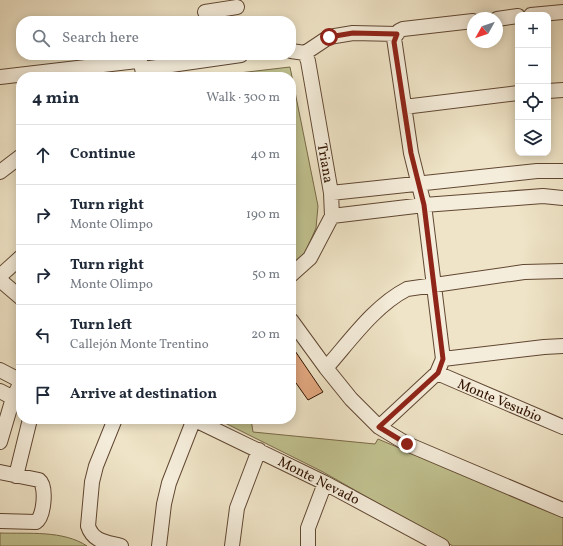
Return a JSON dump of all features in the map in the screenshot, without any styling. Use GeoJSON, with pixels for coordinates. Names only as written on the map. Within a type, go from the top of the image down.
{"type":"FeatureCollection","features":[{"type":"Feature","properties":{"kind":"street"},"geometry":{"type":"LineString","coordinates":[[204,11],[237,9]]}},
{"type":"Feature","properties":{"kind":"street"},"geometry":{"type":"LineString","coordinates":[[551,13],[563,12]]}},
{"type":"Feature","properties":{"kind":"street"},"geometry":{"type":"LineString","coordinates":[[503,18],[515,16]]}},
{"type":"Feature","properties":{"kind":"street"},"geometry":{"type":"LineString","coordinates":[[298,52],[329,37],[353,33],[400,31],[467,22]]}},
{"type":"Feature","properties":{"kind":"street"},"geometry":{"type":"LineString","coordinates":[[379,427],[438,373],[443,359],[435,283],[424,205],[411,153],[394,42],[400,31]]}},
{"type":"Feature","properties":{"kind":"street","name":"Triana"},"geometry":{"type":"LineString","coordinates":[[298,52],[308,60],[331,193],[332,216]]}},
{"type":"Feature","properties":{"kind":"street"},"geometry":{"type":"LineString","coordinates":[[148,72],[197,60]]}},
{"type":"Feature","properties":{"kind":"street"},"geometry":{"type":"LineString","coordinates":[[68,72],[137,61],[141,64],[144,72]]}},
{"type":"Feature","properties":{"kind":"street"},"geometry":{"type":"LineString","coordinates":[[0,77],[16,76]]}},
{"type":"Feature","properties":{"kind":"street"},"geometry":{"type":"LineString","coordinates":[[551,91],[563,90]]}},
{"type":"Feature","properties":{"kind":"street"},"geometry":{"type":"LineString","coordinates":[[404,107],[515,93]]}},
{"type":"Feature","properties":{"kind":"street"},"geometry":{"type":"LineString","coordinates":[[0,172],[16,160]]}},
{"type":"Feature","properties":{"kind":"street"},"geometry":{"type":"LineString","coordinates":[[331,193],[537,172],[563,171]]}},
{"type":"Feature","properties":{"kind":"street"},"geometry":{"type":"LineString","coordinates":[[296,271],[310,258],[332,216],[424,205],[543,196],[563,198]]}},
{"type":"Feature","properties":{"kind":"street"},"geometry":{"type":"LineString","coordinates":[[0,276],[16,265]]}},
{"type":"Feature","properties":{"kind":"street"},"geometry":{"type":"LineString","coordinates":[[326,368],[381,307],[407,288],[524,272],[563,271]]}},
{"type":"Feature","properties":{"kind":"street"},"geometry":{"type":"LineString","coordinates":[[0,280],[16,294]]}},
{"type":"Feature","properties":{"kind":"street"},"geometry":{"type":"LineString","coordinates":[[296,327],[326,368],[366,416],[379,427],[407,444],[563,510]]}},
{"type":"Feature","properties":{"kind":"street"},"geometry":{"type":"LineString","coordinates":[[443,359],[563,346]]}},
{"type":"Feature","properties":{"kind":"street"},"geometry":{"type":"LineString","coordinates":[[0,370],[16,379]]}},
{"type":"Feature","properties":{"kind":"street","name":"Monte Vesubio"},"geometry":{"type":"LineString","coordinates":[[438,373],[563,427]]}},
{"type":"Feature","properties":{"kind":"street"},"geometry":{"type":"LineString","coordinates":[[0,391],[16,399]]}},
{"type":"Feature","properties":{"kind":"street"},"geometry":{"type":"LineString","coordinates":[[0,442],[16,402]]}},
{"type":"Feature","properties":{"kind":"street"},"geometry":{"type":"LineString","coordinates":[[16,476],[29,424]]}},
{"type":"Feature","properties":{"kind":"street"},"geometry":{"type":"LineString","coordinates":[[114,424],[96,466],[92,482],[88,526],[90,533],[96,540],[121,546]]}},
{"type":"Feature","properties":{"kind":"street"},"geometry":{"type":"LineString","coordinates":[[159,546],[164,504],[169,483],[192,424]]}},
{"type":"Feature","properties":{"kind":"street","name":"Monte Nevado"},"geometry":{"type":"LineString","coordinates":[[204,424],[325,482],[442,546]]}},
{"type":"Feature","properties":{"kind":"street"},"geometry":{"type":"LineString","coordinates":[[232,546],[237,508],[259,450]]}},
{"type":"Feature","properties":{"kind":"street"},"geometry":{"type":"LineString","coordinates":[[0,472],[39,480],[44,484],[41,518],[36,522],[0,521]]}},
{"type":"Feature","properties":{"kind":"street"},"geometry":{"type":"LineString","coordinates":[[308,546],[308,528],[325,482]]}},
{"type":"Feature","properties":{"kind":"green space"},"geometry":{"type":"Polygon","coordinates":[[[290,67],[291,72],[248,72],[290,67]]]}},
{"type":"Feature","properties":{"kind":"green space"},"geometry":{"type":"Polygon","coordinates":[[[296,97],[318,206],[316,228],[305,253],[296,263],[296,97]]]}},
{"type":"Feature","properties":{"kind":"green space"},"geometry":{"type":"Polygon","coordinates":[[[227,424],[252,424],[253,432],[375,444],[378,439],[563,517],[563,546],[453,546],[323,472],[227,424]]]}},
{"type":"Feature","properties":{"kind":"green space"},"geometry":{"type":"Polygon","coordinates":[[[0,533],[34,533],[56,535],[67,537],[87,546],[0,546],[0,533]]]}},
{"type":"Feature","properties":{"kind":"building"},"geometry":{"type":"Polygon","coordinates":[[[296,352],[323,392],[308,400],[296,383],[296,352]]]}},
{"type":"Feature","properties":{"kind":"route"},"geometry":{"type":"LineString","coordinates":[[329,37],[353,33],[397,34],[394,38],[394,42],[411,153],[424,205],[435,283],[443,359],[438,373],[379,427],[407,444]]}}]}
